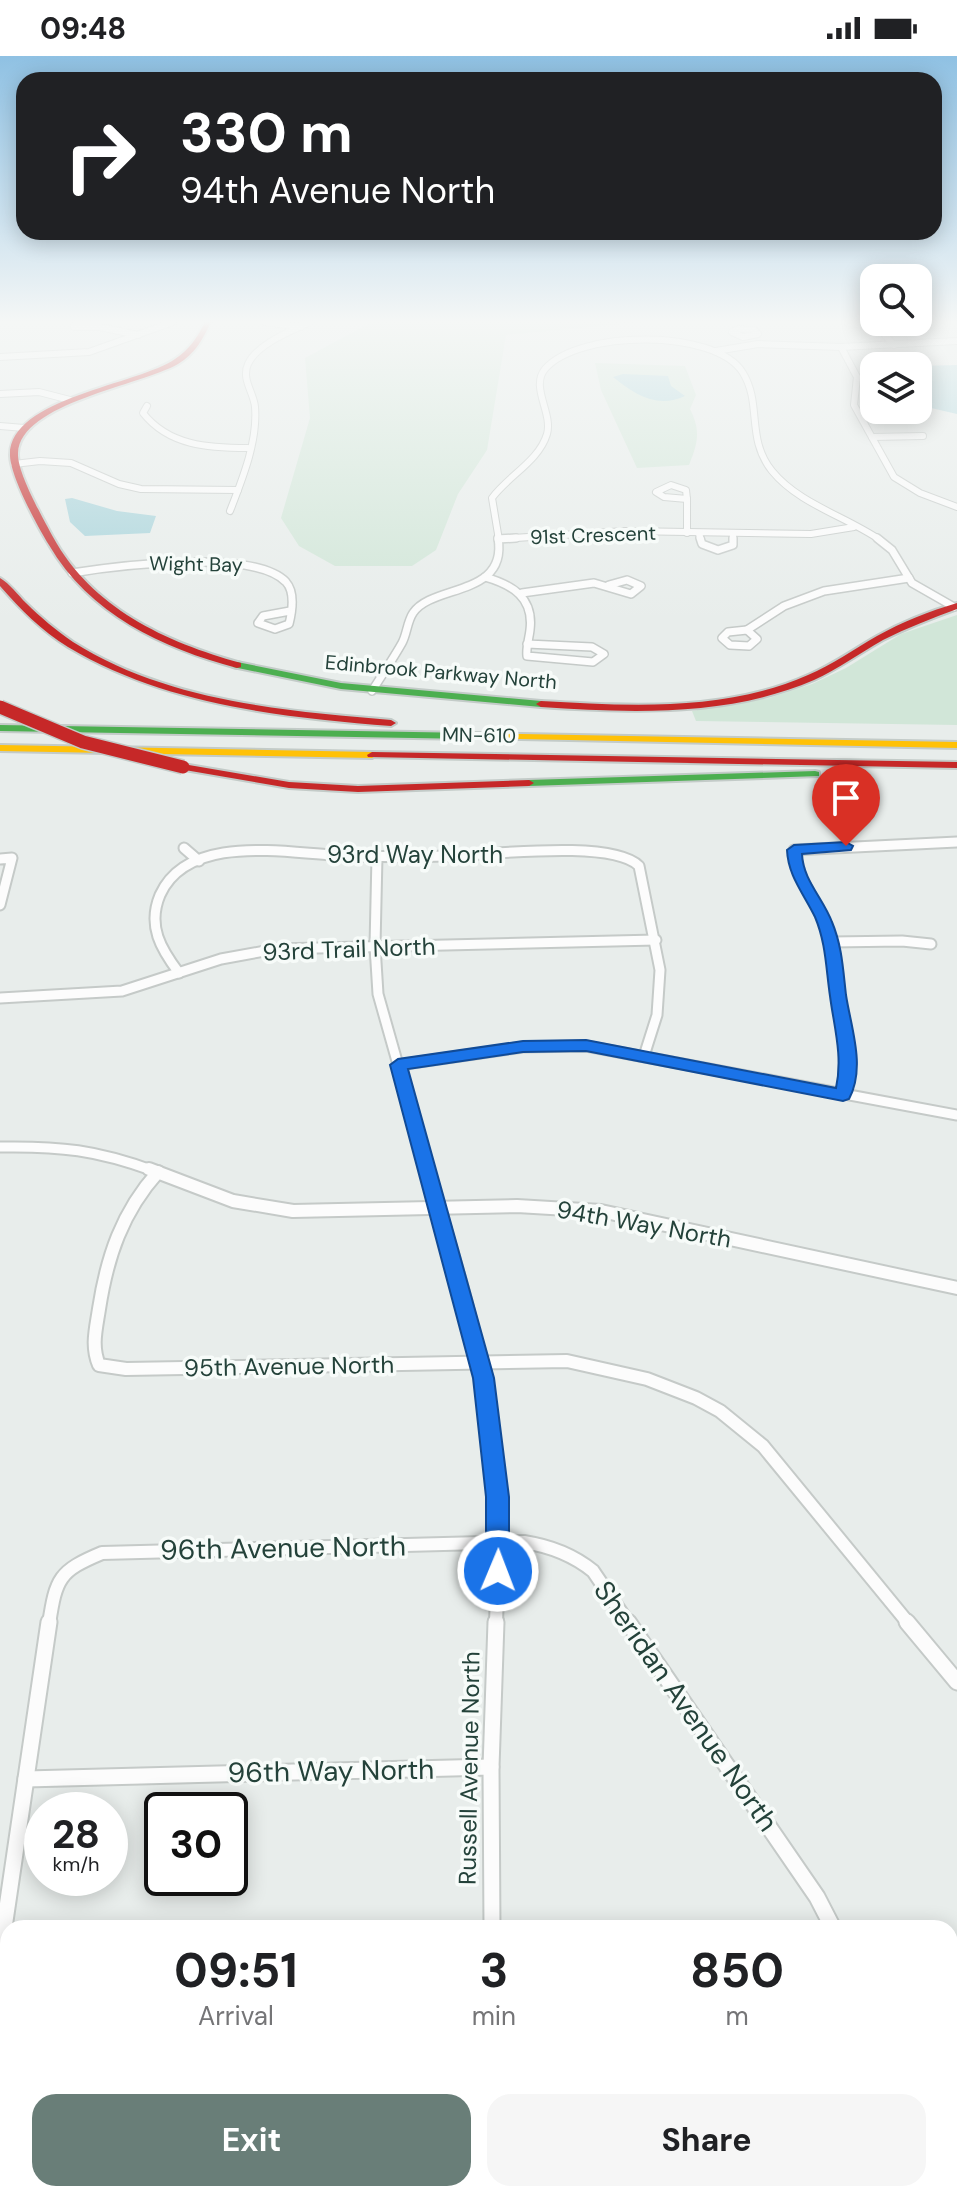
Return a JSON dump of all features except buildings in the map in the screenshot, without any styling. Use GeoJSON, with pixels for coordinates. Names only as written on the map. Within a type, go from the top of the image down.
{"type":"FeatureCollection","features":[{"type":"Feature","properties":{"kind":"main road"},"geometry":{"type":"LineString","coordinates":[[14,464],[13,445],[32,422]]}},
{"type":"Feature","properties":{"kind":"main road","name":"Edinbrook Parkway North"},"geometry":{"type":"LineString","coordinates":[[14,464],[72,573],[111,607],[185,646],[285,676],[372,691],[620,708],[707,704],[763,694],[797,683],[831,668],[891,632],[955,606]]}},
{"type":"Feature","properties":{"kind":"main road"},"geometry":{"type":"LineString","coordinates":[[0,581],[41,624],[76,646],[137,675],[188,691],[240,704],[312,716],[513,729],[565,737]]}},
{"type":"Feature","properties":{"kind":"main road"},"geometry":{"type":"LineString","coordinates":[[0,707],[83,742],[183,767],[289,785],[358,789],[957,768]]}},
{"type":"Feature","properties":{"kind":"main road","name":"MN-610"},"geometry":{"type":"LineString","coordinates":[[0,728],[957,745]]}},
{"type":"Feature","properties":{"kind":"main road","name":"MN-610"},"geometry":{"type":"LineString","coordinates":[[0,748],[957,768]]}},
{"type":"Feature","properties":{"kind":"street"},"geometry":{"type":"LineString","coordinates":[[149,422],[188,442],[217,448],[248,448]]}},
{"type":"Feature","properties":{"kind":"street"},"geometry":{"type":"LineString","coordinates":[[230,511],[238,490],[253,422]]}},
{"type":"Feature","properties":{"kind":"street"},"geometry":{"type":"LineString","coordinates":[[372,691],[403,641],[413,612],[485,577],[499,559],[492,498],[539,447],[548,431],[548,422]]}},
{"type":"Feature","properties":{"kind":"street"},"geometry":{"type":"LineString","coordinates":[[755,422],[755,442],[769,468],[797,493],[892,549],[909,578],[955,606]]}},
{"type":"Feature","properties":{"kind":"street"},"geometry":{"type":"LineString","coordinates":[[864,422],[889,471],[900,482],[957,507]]}},
{"type":"Feature","properties":{"kind":"street"},"geometry":{"type":"LineString","coordinates":[[0,426],[24,428]]}},
{"type":"Feature","properties":{"kind":"street"},"geometry":{"type":"LineString","coordinates":[[872,437],[923,436]]}},
{"type":"Feature","properties":{"kind":"street"},"geometry":{"type":"LineString","coordinates":[[14,464],[40,461],[71,463],[119,484],[141,489],[238,490]]}},
{"type":"Feature","properties":{"kind":"street","name":"91st Crescent"},"geometry":{"type":"LineString","coordinates":[[687,499],[687,533]]}},
{"type":"Feature","properties":{"kind":"street","name":"91st Crescent"},"geometry":{"type":"LineString","coordinates":[[498,539],[626,531],[811,534],[854,527]]}},
{"type":"Feature","properties":{"kind":"street"},"geometry":{"type":"LineString","coordinates":[[699,534],[702,544],[718,550],[733,545],[733,535]]}},
{"type":"Feature","properties":{"kind":"street","name":"Wight Bay"},"geometry":{"type":"LineString","coordinates":[[72,573],[134,564],[254,565],[284,579],[291,592],[290,611]]}},
{"type":"Feature","properties":{"kind":"street"},"geometry":{"type":"LineString","coordinates":[[485,577],[522,593],[529,605],[531,622],[527,644],[527,656],[593,662],[604,654],[592,647],[527,644]]}},
{"type":"Feature","properties":{"kind":"street"},"geometry":{"type":"LineString","coordinates":[[747,630],[757,639],[749,646],[730,645],[722,638],[728,632],[747,630],[784,606],[824,591],[909,578]]}},
{"type":"Feature","properties":{"kind":"street"},"geometry":{"type":"LineString","coordinates":[[522,593],[548,587],[609,585]]}},
{"type":"Feature","properties":{"kind":"street"},"geometry":{"type":"LineString","coordinates":[[290,611],[286,627],[268,628],[258,623],[263,616],[290,611]]}},
{"type":"Feature","properties":{"kind":"street"},"geometry":{"type":"LineString","coordinates":[[843,1095],[847,1079],[847,1039],[832,942],[802,881],[795,864],[794,850],[957,842]]}},
{"type":"Feature","properties":{"kind":"street"},"geometry":{"type":"LineString","coordinates":[[179,973],[156,942],[153,923],[158,897],[164,885],[182,869],[199,861],[184,848]]}},
{"type":"Feature","properties":{"kind":"street","name":"93rd Way North"},"geometry":{"type":"LineString","coordinates":[[199,861],[249,850],[377,856],[602,853],[631,858],[641,872],[656,940]]}},
{"type":"Feature","properties":{"kind":"street","name":"Russell Avenue North"},"geometry":{"type":"LineString","coordinates":[[377,856],[375,946],[378,994],[480,1363],[491,1429],[499,1543],[491,1767],[492,1920]]}},
{"type":"Feature","properties":{"kind":"street"},"geometry":{"type":"LineString","coordinates":[[0,859],[12,858],[0,905]]}},
{"type":"Feature","properties":{"kind":"street"},"geometry":{"type":"LineString","coordinates":[[644,1056],[661,993],[656,940]]}},
{"type":"Feature","properties":{"kind":"street","name":"93rd Trail North"},"geometry":{"type":"LineString","coordinates":[[0,998],[99,994],[140,986],[248,953],[305,947],[656,940]]}},
{"type":"Feature","properties":{"kind":"street"},"geometry":{"type":"LineString","coordinates":[[832,942],[902,941],[931,944]]}},
{"type":"Feature","properties":{"kind":"street"},"geometry":{"type":"LineString","coordinates":[[398,1065],[546,1045],[586,1046],[957,1115]]}},
{"type":"Feature","properties":{"kind":"street","name":"94th Way North"},"geometry":{"type":"LineString","coordinates":[[0,1147],[84,1149],[158,1172],[233,1201],[262,1207],[323,1212],[517,1206],[601,1211],[957,1288]]}},
{"type":"Feature","properties":{"kind":"street","name":"95th Avenue North"},"geometry":{"type":"LineString","coordinates":[[158,1172],[132,1204],[109,1251],[94,1342],[99,1365],[126,1369],[567,1361],[673,1387],[718,1407],[763,1446],[957,1682]]}},
{"type":"Feature","properties":{"kind":"street","name":"Sheridan Avenue North"},"geometry":{"type":"LineString","coordinates":[[499,1543],[524,1542],[558,1549],[577,1558],[593,1571],[800,1872],[828,1920]]}},
{"type":"Feature","properties":{"kind":"street","name":"96th Avenue North"},"geometry":{"type":"LineString","coordinates":[[26,1779],[54,1590],[71,1566],[102,1553],[499,1543]]}},
{"type":"Feature","properties":{"kind":"street","name":"96th Way North"},"geometry":{"type":"LineString","coordinates":[[26,1779],[491,1767]]}},
{"type":"Feature","properties":{"kind":"street"},"geometry":{"type":"LineString","coordinates":[[5,1920],[26,1779]]}},
{"type":"Feature","properties":{"kind":"green space"},"geometry":{"type":"Polygon","coordinates":[[[309,422],[492,422],[487,450],[458,494],[436,550],[412,566],[335,566],[299,546],[281,518],[309,422]]]}},
{"type":"Feature","properties":{"kind":"green space"},"geometry":{"type":"Polygon","coordinates":[[[616,422],[695,422],[697,437],[689,465],[637,468],[616,422]]]}},
{"type":"Feature","properties":{"kind":"green space"},"geometry":{"type":"Polygon","coordinates":[[[957,615],[957,725],[696,721],[692,711],[769,698],[812,684],[846,668],[901,634],[957,615]]]}},
{"type":"Feature","properties":{"kind":"water"},"geometry":{"type":"Polygon","coordinates":[[[72,498],[117,511],[156,516],[150,533],[85,536],[70,522],[65,499],[72,498]]]}},
{"type":"Feature","properties":{"kind":"traffic: fast"},"geometry":{"type":"LineString","coordinates":[[237,665],[341,686],[541,704]]}},
{"type":"Feature","properties":{"kind":"traffic: fast"},"geometry":{"type":"LineString","coordinates":[[0,728],[471,736]]}},
{"type":"Feature","properties":{"kind":"traffic: fast"},"geometry":{"type":"LineString","coordinates":[[529,783],[815,774]]}},
{"type":"Feature","properties":{"kind":"traffic: slow"},"geometry":{"type":"LineString","coordinates":[[471,736],[957,745]]}},
{"type":"Feature","properties":{"kind":"traffic: slow"},"geometry":{"type":"LineString","coordinates":[[0,748],[372,755]]}},
{"type":"Feature","properties":{"kind":"traffic: jam"},"geometry":{"type":"LineString","coordinates":[[33,422],[18,439],[15,461],[42,525],[70,570],[104,604],[146,631],[192,651],[237,665]]}},
{"type":"Feature","properties":{"kind":"traffic: jam"},"geometry":{"type":"LineString","coordinates":[[0,581],[34,616],[69,643],[110,666],[155,683],[251,707],[391,723]]}},
{"type":"Feature","properties":{"kind":"traffic: jam"},"geometry":{"type":"LineString","coordinates":[[541,704],[642,708],[743,699],[808,679],[893,632],[957,606]]}},
{"type":"Feature","properties":{"kind":"traffic: jam"},"geometry":{"type":"LineString","coordinates":[[0,707],[83,742],[183,767]]}},
{"type":"Feature","properties":{"kind":"traffic: jam"},"geometry":{"type":"LineString","coordinates":[[372,755],[957,765]]}},
{"type":"Feature","properties":{"kind":"traffic: jam"},"geometry":{"type":"LineString","coordinates":[[183,767],[289,785],[358,789],[529,783]]}},
{"type":"Feature","properties":{"kind":"route"},"geometry":{"type":"LineString","coordinates":[[498,1571],[497,1497],[483,1378],[398,1065],[564,1044],[606,1049],[843,1095],[847,1079],[847,1039],[838,998],[832,942],[802,881],[795,864],[794,850],[846,846]]}}]}
